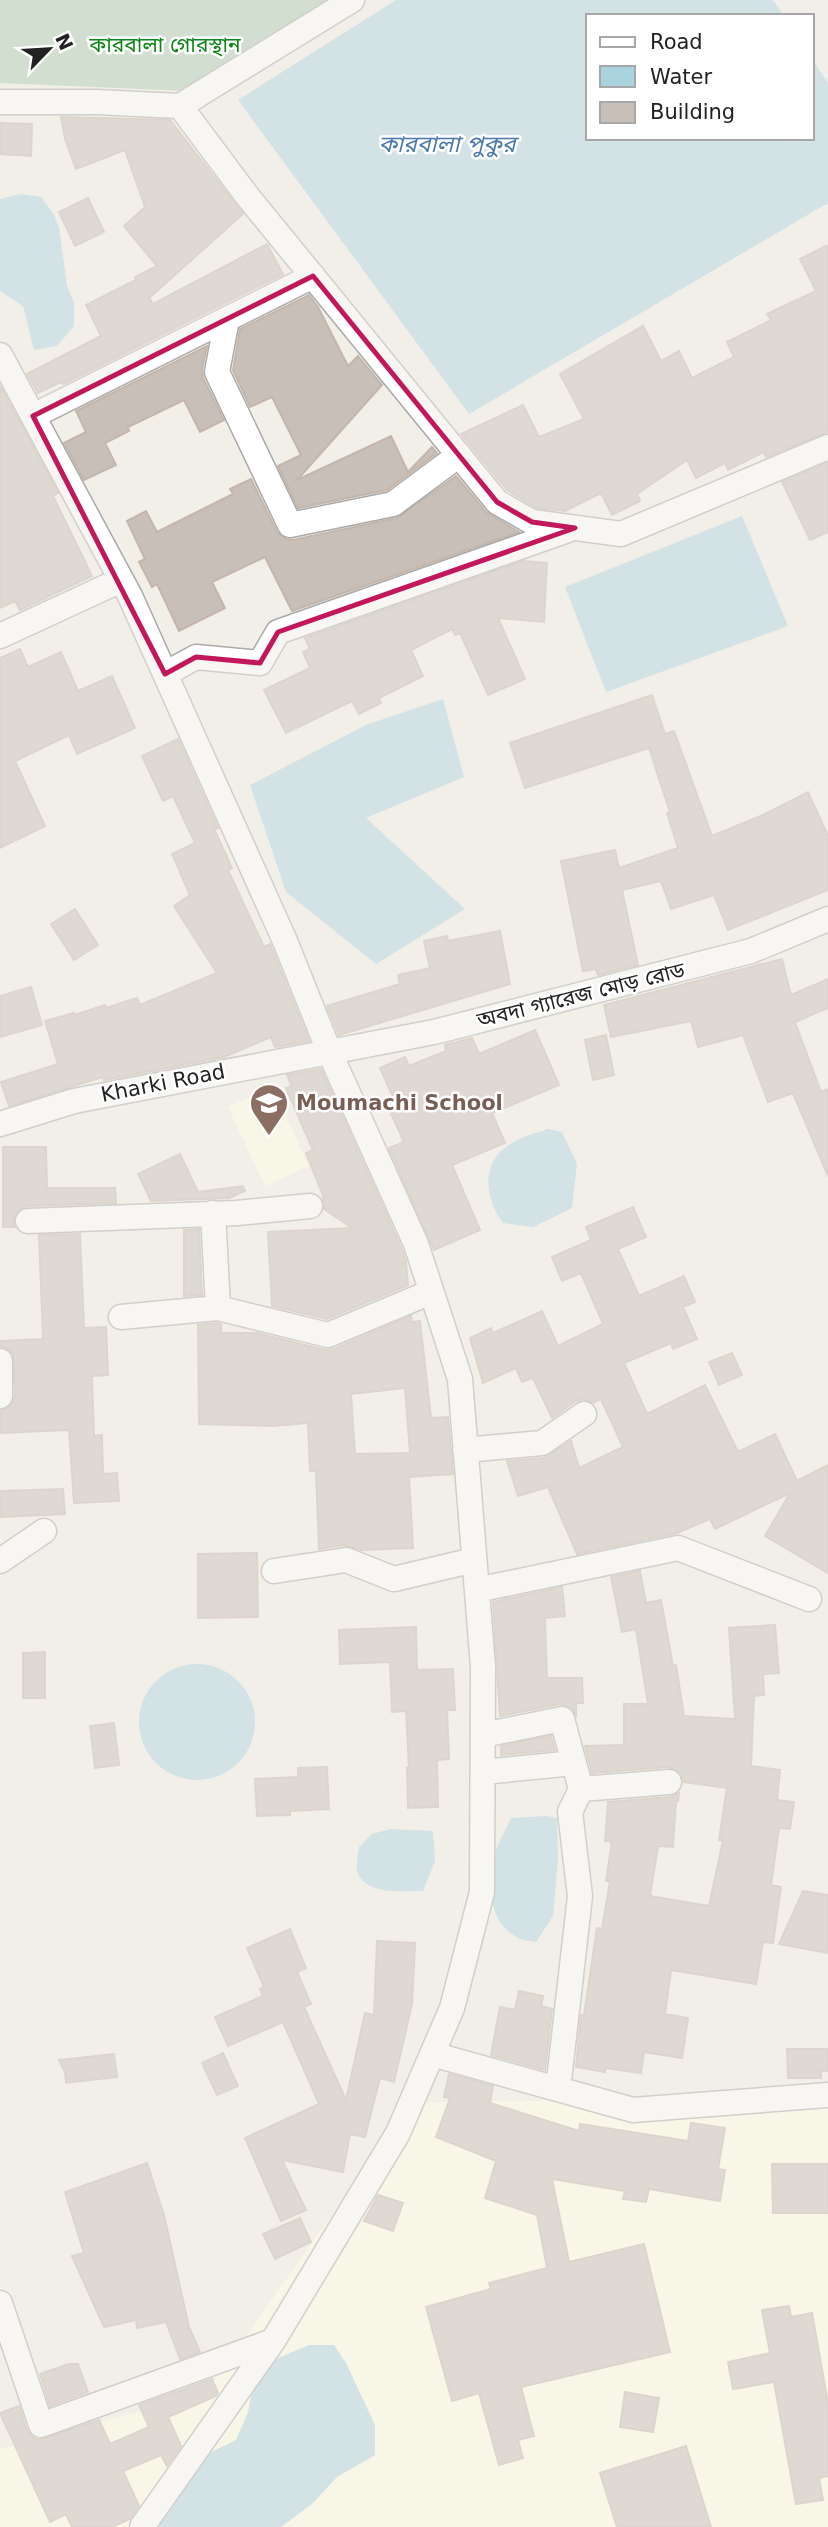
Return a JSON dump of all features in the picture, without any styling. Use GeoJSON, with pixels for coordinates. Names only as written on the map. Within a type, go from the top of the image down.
{"type":"FeatureCollection","features":[{"type":"Feature","properties":{"kind":"street"},"geometry":{"type":"LineString","coordinates":[[0,102],[96,102],[180,106],[352,0]]}},
{"type":"Feature","properties":{"kind":"street"},"geometry":{"type":"LineString","coordinates":[[180,106],[248,197],[497,502],[532,522],[621,534],[828,447]]}},
{"type":"Feature","properties":{"kind":"street"},"geometry":{"type":"LineString","coordinates":[[33,416],[313,276]]}},
{"type":"Feature","properties":{"kind":"street"},"geometry":{"type":"LineString","coordinates":[[227,319],[217,373],[290,525],[393,504],[459,455]]}},
{"type":"Feature","properties":{"kind":"street"},"geometry":{"type":"LineString","coordinates":[[2,365],[33,416],[121,580],[285,942],[329,1051],[416,1244],[460,1379],[483,1667],[482,1892],[452,2008],[398,2133],[273,2341],[142,2527]]}},
{"type":"Feature","properties":{"kind":"street"},"geometry":{"type":"LineString","coordinates":[[165,674],[196,657],[260,663],[278,632],[575,528]]}},
{"type":"Feature","properties":{"kind":"street"},"geometry":{"type":"LineString","coordinates":[[0,636],[121,580]]}},
{"type":"Feature","properties":{"kind":"street","name":"অবদা গ্যারেজ মোড় রোড"},"geometry":{"type":"LineString","coordinates":[[329,1051],[434,1032],[751,951],[828,919]]}},
{"type":"Feature","properties":{"kind":"street","name":"Kharki Road"},"geometry":{"type":"LineString","coordinates":[[0,1124],[74,1101],[329,1051]]}},
{"type":"Feature","properties":{"kind":"street"},"geometry":{"type":"LineString","coordinates":[[28,1221],[310,1206]]}},
{"type":"Feature","properties":{"kind":"street"},"geometry":{"type":"LineString","coordinates":[[213,1213],[218,1308]]}},
{"type":"Feature","properties":{"kind":"street"},"geometry":{"type":"LineString","coordinates":[[121,1317],[218,1308],[328,1335],[431,1292]]}},
{"type":"Feature","properties":{"kind":"street"},"geometry":{"type":"LineString","coordinates":[[0,1361],[0,1396]]}},
{"type":"Feature","properties":{"kind":"street"},"geometry":{"type":"LineString","coordinates":[[466,1450],[542,1443],[584,1414]]}},
{"type":"Feature","properties":{"kind":"street"},"geometry":{"type":"LineString","coordinates":[[0,1561],[44,1531]]}},
{"type":"Feature","properties":{"kind":"street"},"geometry":{"type":"LineString","coordinates":[[477,1590],[678,1548],[809,1599]]}},
{"type":"Feature","properties":{"kind":"street"},"geometry":{"type":"LineString","coordinates":[[274,1572],[346,1560],[394,1579],[474,1560]]}},
{"type":"Feature","properties":{"kind":"street"},"geometry":{"type":"LineString","coordinates":[[483,1735],[562,1719],[582,1789],[570,1812],[580,1896],[558,2089]]}},
{"type":"Feature","properties":{"kind":"street"},"geometry":{"type":"LineString","coordinates":[[483,1772],[574,1763]]}},
{"type":"Feature","properties":{"kind":"street"},"geometry":{"type":"LineString","coordinates":[[582,1789],[669,1782]]}},
{"type":"Feature","properties":{"kind":"street"},"geometry":{"type":"LineString","coordinates":[[432,2054],[633,2110],[828,2095]]}},
{"type":"Feature","properties":{"kind":"street"},"geometry":{"type":"LineString","coordinates":[[0,2303],[41,2425],[273,2341]]}},
{"type":"Feature","properties":{"kind":"highlighted area"},"geometry":{"type":"Polygon","coordinates":[[[313,276],[497,502],[532,522],[575,528],[278,632],[260,663],[196,657],[165,674],[33,416],[313,276]]]}},
{"type":"Feature","properties":{"kind":"shaded area","name":"Moumachi School"},"geometry":{"type":"Polygon","coordinates":[[[272,1087],[309,1166],[265,1186],[228,1107],[272,1087]]]}},
{"type":"Feature","properties":{"kind":"shaded area"},"geometry":{"type":"Polygon","coordinates":[[[828,2095],[828,2527],[0,2527],[0,2449],[205,2394],[411,2103],[828,2095]]]}},
{"type":"Feature","properties":{"kind":"green space","name":"কারবালা গোরস্থান"},"geometry":{"type":"Polygon","coordinates":[[[0,0],[330,0],[186,91],[0,83],[0,0]]]}},
{"type":"Feature","properties":{"kind":"water","name":"কারবালা পুকুর"},"geometry":{"type":"Polygon","coordinates":[[[396,0],[773,0],[783,14],[586,14],[586,140],[814,140],[814,62],[828,83],[828,203],[469,414],[238,100],[396,0]]]}},
{"type":"Feature","properties":{"kind":"water"},"geometry":{"type":"Polygon","coordinates":[[[21,194],[41,197],[53,213],[59,227],[67,286],[74,303],[74,326],[57,346],[34,350],[23,306],[0,291],[0,199],[21,194]]]}},
{"type":"Feature","properties":{"kind":"water"},"geometry":{"type":"Polygon","coordinates":[[[742,516],[788,626],[606,692],[565,587],[742,516]]]}},
{"type":"Feature","properties":{"kind":"water"},"geometry":{"type":"Polygon","coordinates":[[[443,699],[464,777],[366,818],[465,909],[376,964],[286,892],[250,785],[366,725],[443,699]]]}},
{"type":"Feature","properties":{"kind":"water"},"geometry":{"type":"Polygon","coordinates":[[[548,1129],[562,1132],[577,1164],[572,1208],[533,1227],[503,1223],[489,1191],[488,1180],[494,1159],[516,1141],[548,1129]]]}},
{"type":"Feature","properties":{"kind":"water"},"geometry":{"type":"Polygon","coordinates":[[[197,1664],[219,1669],[238,1681],[250,1700],[255,1722],[250,1744],[238,1763],[219,1775],[197,1780],[175,1775],[156,1763],[144,1744],[139,1722],[144,1700],[156,1681],[175,1669],[197,1664]]]}},
{"type":"Feature","properties":{"kind":"water"},"geometry":{"type":"Polygon","coordinates":[[[511,1818],[557,1818],[558,1859],[553,1916],[536,1942],[515,1936],[506,1929],[494,1910],[490,1887],[495,1853],[511,1818]]]}},
{"type":"Feature","properties":{"kind":"water"},"geometry":{"type":"Polygon","coordinates":[[[391,1829],[433,1831],[435,1861],[423,1891],[375,1888],[361,1878],[357,1870],[359,1847],[372,1834],[391,1829]]]}},
{"type":"Feature","properties":{"kind":"water"},"geometry":{"type":"Polygon","coordinates":[[[309,2345],[334,2345],[346,2363],[375,2425],[375,2455],[337,2477],[312,2504],[281,2527],[153,2527],[209,2453],[236,2440],[248,2412],[254,2381],[278,2358],[309,2345]]]}},
{"type":"Feature","properties":{"kind":"building"},"geometry":{"type":"Polygon","coordinates":[[[61,117],[170,120],[243,214],[149,298],[153,304],[267,244],[283,274],[63,384],[61,382],[38,393],[27,374],[101,336],[86,305],[136,280],[135,277],[157,266],[124,226],[145,207],[125,150],[76,169],[65,139],[61,117]]]}},
{"type":"Feature","properties":{"kind":"building"},"geometry":{"type":"Polygon","coordinates":[[[0,123],[32,124],[31,156],[0,154],[0,123]]]}},
{"type":"Feature","properties":{"kind":"building"},"geometry":{"type":"Polygon","coordinates":[[[88,198],[104,232],[75,246],[59,212],[88,198]]]}},
{"type":"Feature","properties":{"kind":"building"},"geometry":{"type":"Polygon","coordinates":[[[828,245],[828,432],[766,457],[764,452],[728,470],[725,463],[696,478],[687,460],[637,494],[640,501],[612,515],[601,493],[565,511],[537,508],[507,490],[461,434],[523,405],[539,437],[584,419],[560,374],[643,326],[661,361],[679,351],[692,378],[734,357],[727,342],[771,320],[767,314],[816,291],[800,259],[828,245]]]}},
{"type":"Feature","properties":{"kind":"building"},"geometry":{"type":"Polygon","coordinates":[[[309,295],[318,307],[348,366],[358,356],[382,385],[297,480],[391,436],[408,472],[432,447],[437,453],[387,490],[298,508],[278,466],[301,455],[272,397],[250,407],[233,370],[240,329],[309,295]]]}},
{"type":"Feature","properties":{"kind":"building"},"geometry":{"type":"Polygon","coordinates":[[[207,346],[202,369],[203,378],[224,420],[200,432],[184,400],[128,427],[129,431],[105,443],[116,465],[84,480],[64,443],[86,432],[76,411],[207,346]]]}},
{"type":"Feature","properties":{"kind":"building"},"geometry":{"type":"Polygon","coordinates":[[[0,386],[58,493],[53,496],[92,576],[20,610],[15,601],[0,608],[0,386]]]}},
{"type":"Feature","properties":{"kind":"building"},"geometry":{"type":"Polygon","coordinates":[[[828,463],[828,532],[810,540],[782,482],[828,463]]]}},
{"type":"Feature","properties":{"kind":"building"},"geometry":{"type":"Polygon","coordinates":[[[456,476],[486,512],[519,532],[292,611],[265,557],[212,582],[225,608],[179,631],[157,584],[152,587],[139,562],[145,559],[127,521],[146,511],[157,532],[233,494],[230,489],[251,479],[277,532],[286,539],[293,540],[397,518],[456,476]]]}},
{"type":"Feature","properties":{"kind":"building"},"geometry":{"type":"Polygon","coordinates":[[[523,561],[547,563],[544,622],[498,618],[525,679],[488,695],[460,633],[455,635],[452,629],[411,650],[423,676],[379,698],[381,703],[359,714],[352,701],[286,733],[264,690],[310,668],[303,652],[310,649],[305,638],[523,561]]]}},
{"type":"Feature","properties":{"kind":"building"},"geometry":{"type":"Polygon","coordinates":[[[20,649],[28,667],[61,652],[78,691],[112,676],[135,728],[77,754],[69,735],[15,761],[45,826],[0,848],[0,658],[20,649]]]}},
{"type":"Feature","properties":{"kind":"building"},"geometry":{"type":"Polygon","coordinates":[[[652,695],[665,734],[674,731],[712,836],[763,815],[808,792],[828,836],[828,890],[728,930],[714,895],[671,909],[661,881],[622,890],[638,965],[598,975],[596,969],[583,971],[561,861],[615,850],[619,868],[678,848],[667,813],[670,812],[649,748],[525,788],[510,743],[652,695]]]}},
{"type":"Feature","properties":{"kind":"building"},"geometry":{"type":"Polygon","coordinates":[[[178,739],[218,828],[214,829],[232,868],[228,870],[264,947],[270,944],[309,1041],[275,1047],[271,1037],[224,1057],[104,1080],[103,1077],[9,1106],[1,1082],[58,1064],[45,1021],[105,1005],[106,1008],[137,998],[140,1005],[217,973],[174,906],[190,895],[172,854],[195,843],[173,796],[163,801],[142,756],[178,739]]]}},
{"type":"Feature","properties":{"kind":"building"},"geometry":{"type":"Polygon","coordinates":[[[75,909],[98,945],[74,960],[51,924],[75,909]]]}},
{"type":"Feature","properties":{"kind":"building"},"geometry":{"type":"Polygon","coordinates":[[[500,931],[510,984],[339,1035],[327,1006],[400,984],[398,975],[430,968],[424,941],[447,936],[448,941],[500,931]]]}},
{"type":"Feature","properties":{"kind":"building"},"geometry":{"type":"Polygon","coordinates":[[[782,959],[791,995],[828,979],[828,1008],[795,1022],[821,1092],[828,1089],[828,1176],[793,1093],[768,1102],[743,1035],[698,1047],[691,1021],[611,1037],[604,1005],[782,959]]]}},
{"type":"Feature","properties":{"kind":"building"},"geometry":{"type":"Polygon","coordinates":[[[31,987],[42,1025],[0,1037],[0,996],[31,987]]]}},
{"type":"Feature","properties":{"kind":"building"},"geometry":{"type":"Polygon","coordinates":[[[535,1030],[559,1085],[492,1113],[505,1143],[452,1165],[480,1230],[434,1250],[389,1148],[404,1142],[389,1109],[397,1106],[380,1068],[405,1057],[409,1066],[446,1051],[445,1045],[472,1038],[479,1054],[535,1030]]]}},
{"type":"Feature","properties":{"kind":"building"},"geometry":{"type":"Polygon","coordinates":[[[606,1035],[614,1075],[593,1080],[585,1040],[606,1035]]]}},
{"type":"Feature","properties":{"kind":"building"},"geometry":{"type":"Polygon","coordinates":[[[321,1069],[402,1249],[408,1285],[327,1319],[272,1306],[268,1232],[352,1228],[324,1209],[324,1198],[306,1153],[313,1150],[286,1088],[292,1086],[287,1075],[321,1069]]]}},
{"type":"Feature","properties":{"kind":"building"},"geometry":{"type":"Polygon","coordinates":[[[3,1147],[46,1147],[47,1188],[115,1188],[116,1203],[27,1206],[15,1214],[15,1227],[3,1227],[3,1147]]]}},
{"type":"Feature","properties":{"kind":"building"},"geometry":{"type":"Polygon","coordinates":[[[180,1154],[198,1192],[243,1186],[245,1191],[229,1198],[151,1201],[138,1174],[180,1154]]]}},
{"type":"Feature","properties":{"kind":"building"},"geometry":{"type":"Polygon","coordinates":[[[633,1207],[646,1237],[618,1249],[639,1296],[684,1276],[695,1302],[683,1307],[697,1339],[673,1349],[671,1343],[624,1363],[647,1414],[705,1385],[738,1452],[775,1434],[797,1481],[828,1465],[828,1573],[765,1536],[790,1493],[715,1529],[710,1519],[677,1533],[577,1554],[548,1487],[518,1496],[507,1461],[544,1458],[571,1441],[579,1468],[623,1447],[601,1399],[593,1403],[583,1399],[576,1401],[552,1418],[533,1378],[522,1382],[516,1368],[483,1383],[470,1338],[491,1328],[493,1333],[542,1311],[558,1346],[603,1324],[581,1273],[562,1281],[552,1257],[591,1240],[586,1227],[633,1207]]]}},
{"type":"Feature","properties":{"kind":"building"},"geometry":{"type":"Polygon","coordinates":[[[199,1229],[202,1295],[184,1296],[184,1230],[199,1229]]]}},
{"type":"Feature","properties":{"kind":"building"},"geometry":{"type":"Polygon","coordinates":[[[80,1234],[84,1328],[106,1327],[108,1375],[92,1376],[94,1436],[102,1435],[103,1474],[117,1473],[119,1501],[74,1503],[69,1430],[0,1433],[0,1411],[13,1403],[15,1396],[13,1354],[0,1346],[0,1341],[43,1339],[39,1235],[80,1234]]]}},
{"type":"Feature","properties":{"kind":"building"},"geometry":{"type":"Polygon","coordinates":[[[411,1316],[412,1322],[420,1321],[431,1418],[448,1417],[453,1474],[409,1477],[413,1548],[361,1550],[344,1545],[319,1549],[316,1471],[310,1471],[308,1423],[273,1426],[199,1424],[198,1325],[217,1323],[221,1324],[221,1333],[257,1333],[325,1350],[334,1349],[411,1316]],[[405,1388],[351,1394],[355,1454],[410,1453],[405,1388]]]}},
{"type":"Feature","properties":{"kind":"building"},"geometry":{"type":"Polygon","coordinates":[[[732,1353],[742,1375],[719,1385],[709,1362],[732,1353]]]}},
{"type":"Feature","properties":{"kind":"building"},"geometry":{"type":"Polygon","coordinates":[[[63,1489],[65,1514],[0,1517],[0,1491],[63,1489]]]}},
{"type":"Feature","properties":{"kind":"building"},"geometry":{"type":"Polygon","coordinates":[[[257,1553],[258,1617],[198,1618],[198,1554],[257,1553]]]}},
{"type":"Feature","properties":{"kind":"building"},"geometry":{"type":"Polygon","coordinates":[[[640,1571],[646,1603],[661,1600],[684,1716],[735,1719],[729,1628],[775,1625],[779,1673],[763,1674],[764,1695],[754,1696],[751,1766],[780,1770],[777,1800],[794,1802],[790,1829],[779,1828],[771,1885],[781,1887],[773,1943],[763,1942],[756,1984],[671,1970],[665,2014],[688,2018],[682,2058],[644,2052],[641,2073],[605,2068],[605,2072],[576,2067],[581,2015],[584,2015],[597,1928],[602,1929],[610,1881],[606,1881],[612,1842],[605,1841],[608,1802],[670,1797],[679,1793],[673,1847],[658,1846],[650,1896],[709,1906],[723,1841],[719,1840],[727,1788],[684,1782],[681,1773],[668,1767],[592,1773],[585,1746],[624,1745],[624,1704],[648,1704],[636,1629],[622,1632],[611,1577],[640,1571]]]}},
{"type":"Feature","properties":{"kind":"building"},"geometry":{"type":"Polygon","coordinates":[[[562,1587],[565,1616],[545,1618],[547,1678],[582,1678],[583,1703],[576,1703],[576,1715],[572,1708],[560,1704],[500,1716],[493,1602],[562,1587]]]}},
{"type":"Feature","properties":{"kind":"building"},"geometry":{"type":"Polygon","coordinates":[[[416,1627],[417,1670],[453,1669],[455,1710],[447,1710],[449,1759],[437,1760],[438,1807],[408,1808],[406,1711],[392,1712],[390,1662],[340,1664],[339,1630],[416,1627]]]}},
{"type":"Feature","properties":{"kind":"building"},"geometry":{"type":"Polygon","coordinates":[[[45,1652],[45,1698],[23,1698],[23,1653],[45,1652]]]}},
{"type":"Feature","properties":{"kind":"building"},"geometry":{"type":"Polygon","coordinates":[[[114,1723],[119,1765],[95,1768],[90,1726],[114,1723]]]}},
{"type":"Feature","properties":{"kind":"building"},"geometry":{"type":"Polygon","coordinates":[[[551,1736],[555,1750],[501,1755],[501,1746],[551,1736]]]}},
{"type":"Feature","properties":{"kind":"building"},"geometry":{"type":"Polygon","coordinates":[[[327,1767],[329,1809],[290,1811],[290,1815],[257,1816],[255,1779],[298,1777],[298,1768],[327,1767]]]}},
{"type":"Feature","properties":{"kind":"building"},"geometry":{"type":"Polygon","coordinates":[[[803,1891],[828,1895],[828,1953],[779,1944],[803,1891]]]}},
{"type":"Feature","properties":{"kind":"building"},"geometry":{"type":"Polygon","coordinates":[[[290,1929],[306,1968],[297,1972],[311,2004],[304,2007],[346,2100],[365,2013],[374,2015],[377,1941],[415,1943],[412,2004],[394,2082],[380,2078],[365,2137],[350,2134],[343,2172],[282,2160],[306,2210],[281,2221],[245,2138],[319,2104],[283,2022],[228,2046],[215,2017],[263,1996],[260,1989],[264,1987],[247,1948],[290,1929]]]}},
{"type":"Feature","properties":{"kind":"building"},"geometry":{"type":"Polygon","coordinates":[[[519,1991],[543,1996],[541,2006],[552,2009],[545,2070],[491,2055],[500,2007],[515,2010],[519,1991]]]}},
{"type":"Feature","properties":{"kind":"building"},"geometry":{"type":"Polygon","coordinates":[[[787,2049],[828,2049],[828,2071],[821,2071],[821,2078],[788,2078],[787,2049]]]}},
{"type":"Feature","properties":{"kind":"building"},"geometry":{"type":"Polygon","coordinates":[[[223,2053],[238,2086],[217,2095],[202,2063],[223,2053]]]}},
{"type":"Feature","properties":{"kind":"building"},"geometry":{"type":"Polygon","coordinates":[[[114,2054],[117,2077],[66,2083],[65,2072],[59,2060],[114,2054]]]}},
{"type":"Feature","properties":{"kind":"building"},"geometry":{"type":"Polygon","coordinates":[[[449,2074],[493,2086],[490,2103],[579,2131],[580,2124],[688,2141],[691,2123],[725,2128],[718,2169],[725,2170],[720,2201],[649,2189],[646,2202],[623,2199],[625,2191],[552,2179],[569,2262],[644,2244],[670,2352],[521,2387],[534,2436],[518,2440],[523,2458],[499,2465],[479,2393],[452,2401],[426,2307],[491,2289],[489,2283],[547,2268],[537,2215],[485,2198],[496,2161],[436,2137],[450,2098],[444,2097],[449,2074]]]}},
{"type":"Feature","properties":{"kind":"building"},"geometry":{"type":"Polygon","coordinates":[[[147,2163],[164,2215],[189,2327],[200,2352],[180,2359],[166,2322],[137,2328],[136,2320],[104,2327],[72,2256],[84,2253],[65,2192],[147,2163]]]}},
{"type":"Feature","properties":{"kind":"building"},"geometry":{"type":"Polygon","coordinates":[[[772,2164],[828,2164],[828,2213],[773,2213],[772,2164]]]}},
{"type":"Feature","properties":{"kind":"building"},"geometry":{"type":"Polygon","coordinates":[[[378,2195],[403,2203],[393,2231],[364,2221],[378,2195]]]}},
{"type":"Feature","properties":{"kind":"building"},"geometry":{"type":"Polygon","coordinates":[[[300,2218],[311,2242],[275,2259],[263,2234],[300,2218]]]}},
{"type":"Feature","properties":{"kind":"building"},"geometry":{"type":"Polygon","coordinates":[[[789,2306],[791,2317],[812,2313],[828,2403],[828,2476],[819,2478],[823,2500],[796,2504],[774,2382],[733,2389],[728,2362],[770,2353],[762,2310],[789,2306]]]}},
{"type":"Feature","properties":{"kind":"building"},"geometry":{"type":"Polygon","coordinates":[[[69,2364],[78,2364],[88,2392],[50,2406],[40,2374],[69,2364]]]}},
{"type":"Feature","properties":{"kind":"building"},"geometry":{"type":"Polygon","coordinates":[[[212,2379],[218,2393],[216,2396],[168,2417],[181,2446],[167,2466],[161,2455],[123,2471],[139,2506],[130,2519],[112,2527],[72,2527],[66,2514],[50,2522],[0,2413],[19,2406],[27,2430],[32,2437],[39,2440],[99,2420],[110,2444],[149,2427],[139,2405],[212,2379]]]}},
{"type":"Feature","properties":{"kind":"building"},"geometry":{"type":"Polygon","coordinates":[[[625,2392],[659,2398],[653,2432],[620,2427],[625,2392]]]}},
{"type":"Feature","properties":{"kind":"building"},"geometry":{"type":"Polygon","coordinates":[[[686,2446],[711,2527],[617,2527],[600,2473],[686,2446]]]}},
{"type":"Feature","properties":{"kind":"place","name":"Moumachi School"},"geometry":{"type":"Point","coordinates":[269,1137]}}]}
